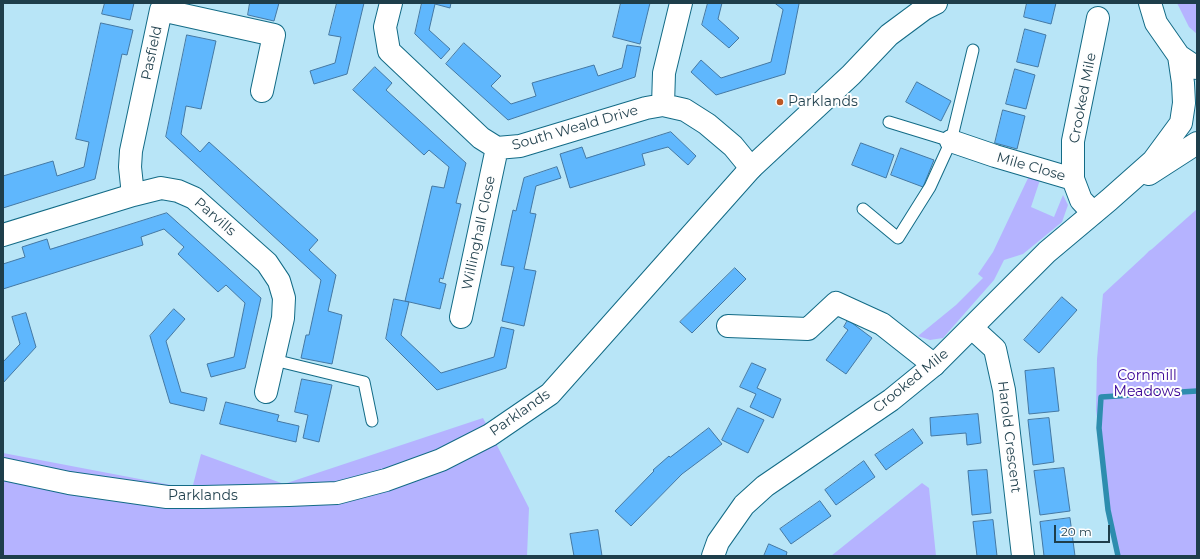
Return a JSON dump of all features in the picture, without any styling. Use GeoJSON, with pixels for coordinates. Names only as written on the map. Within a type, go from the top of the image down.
{"type":"FeatureCollection","features":[{"type":"Feature","properties":{"kind":"street","name":"South Weald Drive"},"geometry":{"type":"LineString","coordinates":[[391,3],[385,27],[389,51],[482,138],[497,148],[520,146],[646,108],[663,105],[684,110],[707,124],[733,146],[752,168]]}},
{"type":"Feature","properties":{"kind":"street"},"geometry":{"type":"LineString","coordinates":[[663,105],[664,73],[681,3]]}},
{"type":"Feature","properties":{"kind":"street","name":"Parklands"},"geometry":{"type":"LineString","coordinates":[[3,469],[69,483],[166,497],[281,496],[337,493],[386,480],[441,460],[490,435],[550,394],[752,168],[851,75],[889,35],[924,9],[936,3]]}},
{"type":"Feature","properties":{"kind":"street"},"geometry":{"type":"LineString","coordinates":[[1134,3],[1153,13],[1179,56],[1197,68]]}},
{"type":"Feature","properties":{"kind":"street","name":"Pasfield"},"geometry":{"type":"LineString","coordinates":[[133,194],[130,168],[131,151],[162,10],[274,35],[262,91]]}},
{"type":"Feature","properties":{"kind":"street","name":"Crooked Mile"},"geometry":{"type":"LineString","coordinates":[[1073,179],[1073,141],[1098,18]]}},
{"type":"Feature","properties":{"kind":"street","name":"Crooked Mile"},"geometry":{"type":"LineString","coordinates":[[713,556],[718,542],[744,505],[765,486],[891,400],[934,365],[1047,252],[1153,161],[1181,123],[1184,103],[1179,56]]}},
{"type":"Feature","properties":{"kind":"street","name":"Mile Close"},"geometry":{"type":"LineString","coordinates":[[951,141],[995,156],[1073,179],[1081,200],[1101,206]]}},
{"type":"Feature","properties":{"kind":"street","name":"Crooked Mile"},"geometry":{"type":"LineString","coordinates":[[1101,206],[1197,143]]}},
{"type":"Feature","properties":{"kind":"street","name":"Willinghall Close"},"geometry":{"type":"LineString","coordinates":[[460,318],[497,148]]}},
{"type":"Feature","properties":{"kind":"street","name":"Parvills"},"geometry":{"type":"LineString","coordinates":[[3,235],[133,194],[161,188],[178,191],[194,198],[267,263],[279,281],[284,298],[283,318],[266,392]]}},
{"type":"Feature","properties":{"kind":"street"},"geometry":{"type":"LineString","coordinates":[[728,326],[808,329],[836,303],[882,324],[934,365]]}},
{"type":"Feature","properties":{"kind":"street","name":"Harold Crescent"},"geometry":{"type":"LineString","coordinates":[[972,328],[995,349],[1004,390],[1023,556]]}},
{"type":"Feature","properties":{"kind":"lane"},"geometry":{"type":"LineString","coordinates":[[863,209],[898,238],[930,187],[951,141],[973,50]]}},
{"type":"Feature","properties":{"kind":"lane"},"geometry":{"type":"LineString","coordinates":[[889,122],[951,141]]}},
{"type":"Feature","properties":{"kind":"lane"},"geometry":{"type":"LineString","coordinates":[[274,360],[364,382],[372,421]]}},
{"type":"Feature","properties":{"kind":"green space"},"geometry":{"type":"Polygon","coordinates":[[[1177,3],[1197,3],[1197,34],[1189,27],[1177,3]]]}},
{"type":"Feature","properties":{"kind":"green space"},"geometry":{"type":"Polygon","coordinates":[[[1029,176],[1040,180],[1031,207],[1054,217],[1063,195],[1068,205],[1062,222],[1023,254],[1004,260],[994,280],[943,338],[930,340],[918,336],[956,305],[983,278],[978,274],[993,252],[1029,176]]]}},
{"type":"Feature","properties":{"kind":"green space","name":"Cornmill Meadows"},"geometry":{"type":"Polygon","coordinates":[[[1197,209],[1197,556],[1120,556],[1107,495],[1096,410],[1097,359],[1103,294],[1197,209]]]}},
{"type":"Feature","properties":{"kind":"green space"},"geometry":{"type":"Polygon","coordinates":[[[483,418],[529,508],[527,556],[3,556],[3,453],[192,489],[201,454],[284,484],[483,418]]]}},
{"type":"Feature","properties":{"kind":"green space"},"geometry":{"type":"Polygon","coordinates":[[[922,483],[929,488],[936,556],[831,556],[922,483]]]}},
{"type":"Feature","properties":{"kind":"building"},"geometry":{"type":"Polygon","coordinates":[[[105,3],[134,3],[130,20],[102,14],[105,3]]]}},
{"type":"Feature","properties":{"kind":"building"},"geometry":{"type":"Polygon","coordinates":[[[250,3],[279,3],[274,21],[248,15],[250,3]]]}},
{"type":"Feature","properties":{"kind":"building"},"geometry":{"type":"Polygon","coordinates":[[[337,3],[364,3],[347,74],[314,84],[310,71],[335,63],[341,37],[329,35],[337,3]]]}},
{"type":"Feature","properties":{"kind":"building"},"geometry":{"type":"Polygon","coordinates":[[[422,3],[451,3],[450,8],[435,4],[429,30],[450,49],[441,59],[415,34],[422,3]]]}},
{"type":"Feature","properties":{"kind":"building"},"geometry":{"type":"Polygon","coordinates":[[[621,3],[650,3],[640,44],[613,37],[621,3]]]}},
{"type":"Feature","properties":{"kind":"building"},"geometry":{"type":"Polygon","coordinates":[[[708,3],[722,3],[718,19],[739,38],[729,48],[702,25],[708,3]]]}},
{"type":"Feature","properties":{"kind":"building"},"geometry":{"type":"Polygon","coordinates":[[[775,3],[799,4],[785,74],[716,95],[691,72],[701,60],[721,78],[771,62],[783,10],[775,3]]]}},
{"type":"Feature","properties":{"kind":"building"},"geometry":{"type":"Polygon","coordinates":[[[1027,3],[1056,3],[1051,24],[1024,17],[1027,3]]]}},
{"type":"Feature","properties":{"kind":"building"},"geometry":{"type":"Polygon","coordinates":[[[101,23],[133,30],[127,55],[122,54],[95,179],[3,208],[3,176],[53,161],[57,176],[84,167],[89,142],[76,139],[101,23]]]}},
{"type":"Feature","properties":{"kind":"building"},"geometry":{"type":"Polygon","coordinates":[[[1025,29],[1046,35],[1038,67],[1017,62],[1025,29]]]}},
{"type":"Feature","properties":{"kind":"building"},"geometry":{"type":"Polygon","coordinates":[[[187,35],[216,41],[201,109],[186,106],[181,134],[200,152],[209,142],[318,240],[309,250],[336,275],[328,311],[342,315],[332,364],[301,358],[306,335],[309,335],[321,280],[166,137],[187,35]]]}},
{"type":"Feature","properties":{"kind":"building"},"geometry":{"type":"Polygon","coordinates":[[[464,43],[501,76],[491,86],[511,104],[536,96],[532,83],[594,65],[598,76],[622,68],[627,45],[641,47],[635,77],[508,120],[446,64],[464,43]]]}},
{"type":"Feature","properties":{"kind":"building"},"geometry":{"type":"Polygon","coordinates":[[[375,67],[392,83],[386,90],[466,163],[456,203],[461,204],[443,279],[440,278],[439,282],[446,284],[440,309],[405,301],[432,186],[444,188],[449,167],[429,150],[424,155],[353,90],[375,67]]]}},
{"type":"Feature","properties":{"kind":"building"},"geometry":{"type":"Polygon","coordinates":[[[1015,69],[1035,75],[1026,109],[1006,104],[1015,69]]]}},
{"type":"Feature","properties":{"kind":"building"},"geometry":{"type":"Polygon","coordinates":[[[917,82],[951,101],[941,121],[906,102],[917,82]]]}},
{"type":"Feature","properties":{"kind":"building"},"geometry":{"type":"Polygon","coordinates":[[[1003,110],[1025,116],[1017,149],[995,143],[1003,110]]]}},
{"type":"Feature","properties":{"kind":"building"},"geometry":{"type":"Polygon","coordinates":[[[671,132],[696,156],[688,165],[668,147],[642,154],[645,165],[570,188],[560,154],[582,147],[586,158],[671,132]]]}},
{"type":"Feature","properties":{"kind":"building"},"geometry":{"type":"Polygon","coordinates":[[[861,143],[894,155],[886,178],[852,165],[861,143]]]}},
{"type":"Feature","properties":{"kind":"building"},"geometry":{"type":"Polygon","coordinates":[[[901,148],[934,160],[923,187],[891,175],[901,148]]]}},
{"type":"Feature","properties":{"kind":"building"},"geometry":{"type":"Polygon","coordinates":[[[557,167],[561,178],[536,186],[530,213],[536,214],[524,269],[536,271],[524,326],[502,321],[514,267],[501,265],[513,210],[516,211],[524,178],[557,167]]]}},
{"type":"Feature","properties":{"kind":"building"},"geometry":{"type":"Polygon","coordinates":[[[167,213],[261,298],[245,368],[211,377],[207,364],[234,357],[245,303],[226,285],[218,292],[178,254],[184,247],[164,229],[141,237],[143,245],[3,289],[3,264],[25,257],[22,247],[47,239],[50,249],[167,213]]]}},
{"type":"Feature","properties":{"kind":"building"},"geometry":{"type":"Polygon","coordinates":[[[735,268],[746,279],[692,333],[680,322],[735,268]]]}},
{"type":"Feature","properties":{"kind":"building"},"geometry":{"type":"Polygon","coordinates":[[[1062,297],[1077,310],[1039,353],[1024,340],[1062,297]]]}},
{"type":"Feature","properties":{"kind":"building"},"geometry":{"type":"Polygon","coordinates":[[[394,299],[409,302],[401,335],[441,373],[494,357],[501,327],[514,330],[506,368],[437,390],[386,339],[394,299]]]}},
{"type":"Feature","properties":{"kind":"building"},"geometry":{"type":"Polygon","coordinates":[[[174,309],[185,319],[166,341],[181,392],[207,398],[204,411],[170,403],[150,336],[174,309]]]}},
{"type":"Feature","properties":{"kind":"building"},"geometry":{"type":"Polygon","coordinates":[[[26,313],[36,347],[3,383],[3,362],[20,344],[12,317],[26,313]]]}},
{"type":"Feature","properties":{"kind":"building"},"geometry":{"type":"Polygon","coordinates":[[[848,320],[872,338],[846,374],[826,360],[848,330],[844,327],[848,320]]]}},
{"type":"Feature","properties":{"kind":"building"},"geometry":{"type":"Polygon","coordinates":[[[752,363],[766,369],[757,388],[781,399],[773,418],[750,407],[756,394],[740,387],[752,363]]]}},
{"type":"Feature","properties":{"kind":"building"},"geometry":{"type":"Polygon","coordinates":[[[1054,368],[1059,411],[1029,414],[1025,371],[1054,368]]]}},
{"type":"Feature","properties":{"kind":"building"},"geometry":{"type":"Polygon","coordinates":[[[302,379],[332,385],[319,442],[303,438],[308,415],[295,412],[302,379]]]}},
{"type":"Feature","properties":{"kind":"building"},"geometry":{"type":"Polygon","coordinates":[[[226,402],[279,415],[277,421],[299,426],[296,442],[220,424],[226,402]]]}},
{"type":"Feature","properties":{"kind":"building"},"geometry":{"type":"Polygon","coordinates":[[[738,408],[764,420],[748,453],[722,440],[738,408]]]}},
{"type":"Feature","properties":{"kind":"building"},"geometry":{"type":"Polygon","coordinates":[[[978,414],[981,443],[967,445],[966,433],[931,436],[930,418],[978,414]]]}},
{"type":"Feature","properties":{"kind":"building"},"geometry":{"type":"Polygon","coordinates":[[[1049,418],[1054,462],[1033,465],[1028,420],[1049,418]]]}},
{"type":"Feature","properties":{"kind":"building"},"geometry":{"type":"Polygon","coordinates":[[[709,428],[722,444],[682,474],[631,526],[615,511],[654,471],[653,470],[669,456],[670,457],[709,428]]]}},
{"type":"Feature","properties":{"kind":"building"},"geometry":{"type":"Polygon","coordinates":[[[913,429],[923,443],[886,470],[875,455],[913,429]]]}},
{"type":"Feature","properties":{"kind":"building"},"geometry":{"type":"Polygon","coordinates":[[[864,461],[875,477],[836,505],[825,490],[864,461]]]}},
{"type":"Feature","properties":{"kind":"building"},"geometry":{"type":"Polygon","coordinates":[[[1064,468],[1070,511],[1040,515],[1034,471],[1064,468]]]}},
{"type":"Feature","properties":{"kind":"building"},"geometry":{"type":"Polygon","coordinates":[[[987,470],[991,513],[972,515],[968,471],[987,470]]]}},
{"type":"Feature","properties":{"kind":"building"},"geometry":{"type":"Polygon","coordinates":[[[820,501],[831,516],[791,544],[780,529],[820,501]]]}},
{"type":"Feature","properties":{"kind":"building"},"geometry":{"type":"Polygon","coordinates":[[[1070,518],[1075,556],[1044,556],[1040,522],[1070,518]]]}},
{"type":"Feature","properties":{"kind":"building"},"geometry":{"type":"Polygon","coordinates":[[[993,520],[997,556],[977,556],[973,522],[993,520]]]}},
{"type":"Feature","properties":{"kind":"building"},"geometry":{"type":"Polygon","coordinates":[[[598,530],[602,556],[574,556],[570,534],[598,530]]]}},
{"type":"Feature","properties":{"kind":"building"},"geometry":{"type":"Polygon","coordinates":[[[769,544],[787,552],[786,556],[764,556],[769,544]]]}},
{"type":"Feature","properties":{"kind":"waterway"},"geometry":{"type":"LineString","coordinates":[[1118,556],[1108,510],[1099,428],[1101,397],[1197,391]]}},
{"type":"Feature","properties":{"kind":"place","name":"Parklands"},"geometry":{"type":"Point","coordinates":[780,102]}}]}
